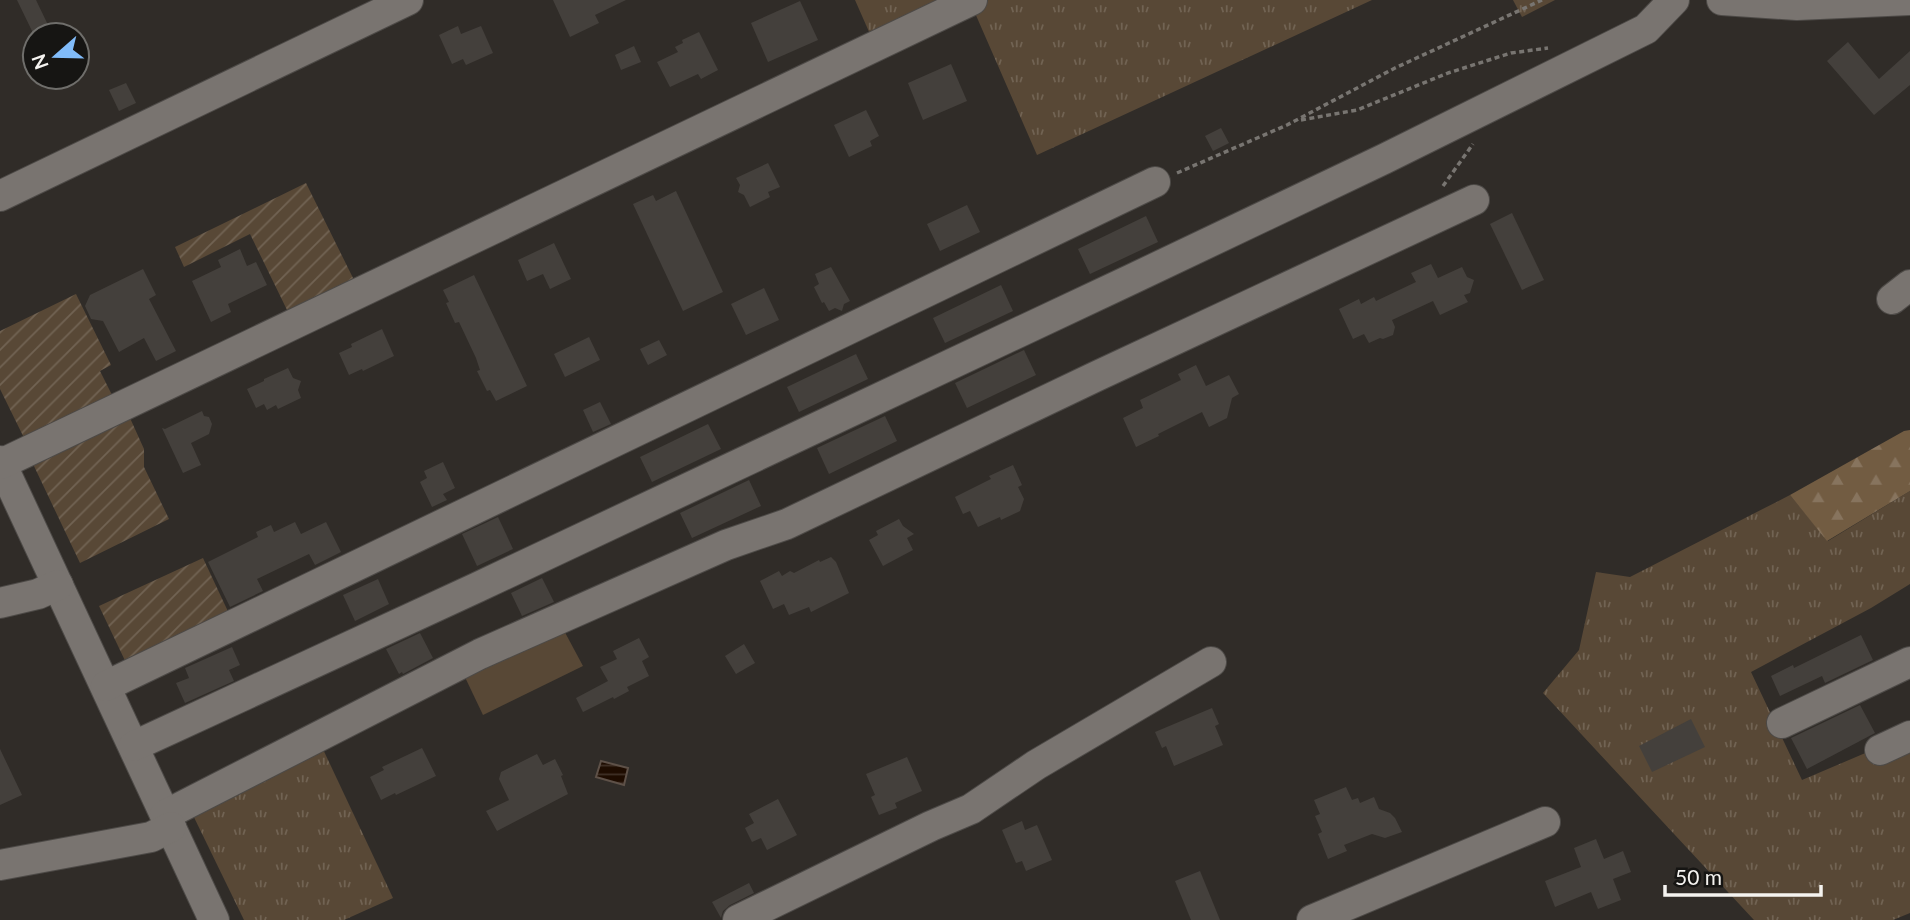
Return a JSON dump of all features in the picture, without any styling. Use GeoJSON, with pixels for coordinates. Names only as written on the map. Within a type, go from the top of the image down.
{"type":"FeatureCollection","features":[{"type":"Feature","properties":{"kind":"street"},"geometry":{"type":"LineString","coordinates":[[0,196],[408,0]]}},
{"type":"Feature","properties":{"kind":"street"},"geometry":{"type":"LineString","coordinates":[[214,920],[1,463],[972,0]]}},
{"type":"Feature","properties":{"kind":"street"},"geometry":{"type":"LineString","coordinates":[[134,746],[478,587],[1384,159],[1646,29],[1674,0]]}},
{"type":"Feature","properties":{"kind":"street"},"geometry":{"type":"LineString","coordinates":[[1722,0],[1798,3],[1910,0]]}},
{"type":"Feature","properties":{"kind":"street"},"geometry":{"type":"LineString","coordinates":[[106,686],[1155,182]]}},
{"type":"Feature","properties":{"kind":"street"},"geometry":{"type":"LineString","coordinates":[[0,865],[151,837],[168,821],[480,654],[726,545],[787,524],[1474,200]]}},
{"type":"Feature","properties":{"kind":"street"},"geometry":{"type":"LineString","coordinates":[[0,603],[26,598],[58,585]]}},
{"type":"Feature","properties":{"kind":"street"},"geometry":{"type":"LineString","coordinates":[[738,920],[971,809],[1037,765],[1211,662]]}},
{"type":"Feature","properties":{"kind":"street"},"geometry":{"type":"LineString","coordinates":[[1782,723],[1910,662]]}},
{"type":"Feature","properties":{"kind":"street"},"geometry":{"type":"LineString","coordinates":[[1880,750],[1910,736]]}},
{"type":"Feature","properties":{"kind":"street"},"geometry":{"type":"LineString","coordinates":[[1312,920],[1545,822]]}},
{"type":"Feature","properties":{"kind":"path"},"geometry":{"type":"LineString","coordinates":[[1155,182],[1297,120],[1395,68],[1542,0]]}},
{"type":"Feature","properties":{"kind":"path"},"geometry":{"type":"LineString","coordinates":[[1297,120],[1357,110],[1448,73],[1511,53],[1554,47]]}},
{"type":"Feature","properties":{"kind":"green space"},"geometry":{"type":"Polygon","coordinates":[[[855,0],[1372,0],[1037,155],[975,13],[870,34],[855,0]]]}},
{"type":"Feature","properties":{"kind":"green space"},"geometry":{"type":"Polygon","coordinates":[[[1513,0],[1555,0],[1522,17],[1513,0]]]}},
{"type":"Feature","properties":{"kind":"green space"},"geometry":{"type":"Polygon","coordinates":[[[306,183],[354,280],[288,312],[250,234],[184,267],[175,247],[306,183]]]}},
{"type":"Feature","properties":{"kind":"green space"},"geometry":{"type":"Polygon","coordinates":[[[76,294],[111,365],[100,371],[115,401],[27,444],[0,389],[0,331],[76,294]]]}},
{"type":"Feature","properties":{"kind":"green space"},"geometry":{"type":"Polygon","coordinates":[[[130,418],[144,449],[144,467],[169,519],[80,563],[33,464],[130,418]]]}},
{"type":"Feature","properties":{"kind":"green space"},"geometry":{"type":"Polygon","coordinates":[[[1910,430],[1910,491],[1827,541],[1790,495],[1910,430]]]}},
{"type":"Feature","properties":{"kind":"green space"},"geometry":{"type":"Polygon","coordinates":[[[1910,491],[1910,584],[1871,608],[1751,672],[1802,780],[1910,734],[1910,913],[1893,920],[1754,920],[1543,693],[1579,650],[1596,572],[1630,577],[1790,495],[1828,541],[1910,491]]]}},
{"type":"Feature","properties":{"kind":"green space"},"geometry":{"type":"Polygon","coordinates":[[[203,558],[232,620],[129,669],[99,606],[203,558]]]}},
{"type":"Feature","properties":{"kind":"green space"},"geometry":{"type":"Polygon","coordinates":[[[561,625],[583,666],[483,715],[463,673],[561,625]]]}},
{"type":"Feature","properties":{"kind":"green space"},"geometry":{"type":"Polygon","coordinates":[[[321,745],[393,898],[344,920],[244,920],[189,807],[321,745]]]}},
{"type":"Feature","properties":{"kind":"shaded area"},"geometry":{"type":"Polygon","coordinates":[[[601,761],[628,768],[624,785],[596,777],[601,761]]]}},
{"type":"Feature","properties":{"kind":"building"},"geometry":{"type":"Polygon","coordinates":[[[17,0],[36,0],[46,21],[27,21],[17,0]]]}},
{"type":"Feature","properties":{"kind":"building"},"geometry":{"type":"Polygon","coordinates":[[[553,0],[626,0],[595,15],[599,23],[570,37],[553,0]]]}},
{"type":"Feature","properties":{"kind":"building"},"geometry":{"type":"Polygon","coordinates":[[[800,1],[818,40],[768,62],[751,23],[800,1]]]}},
{"type":"Feature","properties":{"kind":"building"},"geometry":{"type":"Polygon","coordinates":[[[458,26],[461,34],[481,26],[493,53],[466,65],[463,59],[452,64],[439,35],[458,26]]]}},
{"type":"Feature","properties":{"kind":"building"},"geometry":{"type":"Polygon","coordinates":[[[699,32],[718,70],[701,79],[698,74],[670,87],[657,62],[678,52],[675,47],[683,43],[682,40],[699,32]]]}},
{"type":"Feature","properties":{"kind":"building"},"geometry":{"type":"Polygon","coordinates":[[[1848,42],[1879,79],[1910,51],[1910,85],[1874,115],[1827,61],[1848,42]]]}},
{"type":"Feature","properties":{"kind":"building"},"geometry":{"type":"Polygon","coordinates":[[[634,46],[641,62],[621,70],[615,55],[634,46]]]}},
{"type":"Feature","properties":{"kind":"building"},"geometry":{"type":"Polygon","coordinates":[[[951,64],[967,101],[923,120],[908,83],[951,64]]]}},
{"type":"Feature","properties":{"kind":"building"},"geometry":{"type":"Polygon","coordinates":[[[126,83],[136,103],[119,111],[109,90],[126,83]]]}},
{"type":"Feature","properties":{"kind":"building"},"geometry":{"type":"Polygon","coordinates":[[[866,110],[879,136],[870,141],[872,146],[849,157],[834,125],[866,110]]]}},
{"type":"Feature","properties":{"kind":"building"},"geometry":{"type":"Polygon","coordinates":[[[1221,128],[1229,143],[1213,151],[1205,136],[1221,128]]]}},
{"type":"Feature","properties":{"kind":"building"},"geometry":{"type":"Polygon","coordinates":[[[768,163],[780,187],[768,192],[770,197],[750,207],[744,195],[738,192],[740,185],[736,178],[768,163]]]}},
{"type":"Feature","properties":{"kind":"building"},"geometry":{"type":"Polygon","coordinates":[[[676,191],[723,292],[683,311],[633,204],[653,195],[656,201],[676,191]]]}},
{"type":"Feature","properties":{"kind":"building"},"geometry":{"type":"Polygon","coordinates":[[[967,205],[980,232],[940,251],[927,224],[967,205]]]}},
{"type":"Feature","properties":{"kind":"building"},"geometry":{"type":"Polygon","coordinates":[[[1512,213],[1544,280],[1522,290],[1490,224],[1512,213]]]}},
{"type":"Feature","properties":{"kind":"building"},"geometry":{"type":"Polygon","coordinates":[[[1146,216],[1158,242],[1090,274],[1078,249],[1146,216]]]}},
{"type":"Feature","properties":{"kind":"building"},"geometry":{"type":"Polygon","coordinates":[[[554,243],[571,279],[550,289],[543,274],[527,281],[518,260],[554,243]]]}},
{"type":"Feature","properties":{"kind":"building"},"geometry":{"type":"Polygon","coordinates":[[[240,249],[247,266],[256,262],[267,285],[228,304],[231,312],[211,322],[192,281],[221,267],[218,260],[240,249]]]}},
{"type":"Feature","properties":{"kind":"building"},"geometry":{"type":"Polygon","coordinates":[[[1431,264],[1438,278],[1462,267],[1467,277],[1474,280],[1470,293],[1464,295],[1468,302],[1440,315],[1433,301],[1392,320],[1395,327],[1393,335],[1369,343],[1364,334],[1353,339],[1339,309],[1359,299],[1361,304],[1374,297],[1376,301],[1416,282],[1411,273],[1431,264]]]}},
{"type":"Feature","properties":{"kind":"building"},"geometry":{"type":"Polygon","coordinates":[[[831,267],[850,301],[844,304],[842,311],[835,308],[829,311],[814,287],[819,284],[815,274],[831,267]]]}},
{"type":"Feature","properties":{"kind":"building"},"geometry":{"type":"Polygon","coordinates":[[[143,269],[156,295],[149,299],[176,351],[156,361],[144,338],[119,352],[103,321],[91,319],[85,306],[90,295],[143,269]]]}},
{"type":"Feature","properties":{"kind":"building"},"geometry":{"type":"Polygon","coordinates":[[[474,275],[527,386],[496,401],[490,390],[487,391],[477,371],[480,370],[476,358],[459,322],[455,323],[443,290],[474,275]]]}},
{"type":"Feature","properties":{"kind":"building"},"geometry":{"type":"Polygon","coordinates":[[[1001,285],[1013,311],[945,343],[933,318],[1001,285]]]}},
{"type":"Feature","properties":{"kind":"building"},"geometry":{"type":"Polygon","coordinates":[[[764,288],[779,320],[746,335],[731,304],[764,288]]]}},
{"type":"Feature","properties":{"kind":"building"},"geometry":{"type":"Polygon","coordinates":[[[382,329],[394,356],[349,375],[339,353],[382,329]]]}},
{"type":"Feature","properties":{"kind":"building"},"geometry":{"type":"Polygon","coordinates":[[[589,337],[600,360],[565,377],[554,354],[589,337]]]}},
{"type":"Feature","properties":{"kind":"building"},"geometry":{"type":"Polygon","coordinates":[[[659,340],[667,355],[648,365],[640,349],[659,340]]]}},
{"type":"Feature","properties":{"kind":"building"},"geometry":{"type":"Polygon","coordinates":[[[1024,350],[1036,375],[967,408],[955,383],[1024,350]]]}},
{"type":"Feature","properties":{"kind":"building"},"geometry":{"type":"Polygon","coordinates":[[[856,354],[868,379],[799,412],[787,387],[856,354]]]}},
{"type":"Feature","properties":{"kind":"building"},"geometry":{"type":"Polygon","coordinates":[[[1196,365],[1206,386],[1229,375],[1239,394],[1232,398],[1227,418],[1209,427],[1202,412],[1136,447],[1123,418],[1143,408],[1140,400],[1181,380],[1178,374],[1196,365]]]}},
{"type":"Feature","properties":{"kind":"building"},"geometry":{"type":"Polygon","coordinates":[[[288,368],[293,378],[301,381],[298,390],[301,398],[278,409],[276,405],[267,410],[264,404],[256,408],[247,389],[288,368]]]}},
{"type":"Feature","properties":{"kind":"building"},"geometry":{"type":"Polygon","coordinates":[[[600,402],[611,424],[593,432],[583,410],[600,402]]]}},
{"type":"Feature","properties":{"kind":"building"},"geometry":{"type":"Polygon","coordinates":[[[202,411],[212,424],[209,434],[191,443],[201,465],[183,473],[162,428],[202,411]]]}},
{"type":"Feature","properties":{"kind":"building"},"geometry":{"type":"Polygon","coordinates":[[[885,416],[897,441],[829,474],[817,448],[885,416]]]}},
{"type":"Feature","properties":{"kind":"building"},"geometry":{"type":"Polygon","coordinates":[[[708,424],[721,449],[652,482],[640,457],[708,424]]]}},
{"type":"Feature","properties":{"kind":"building"},"geometry":{"type":"Polygon","coordinates":[[[443,462],[455,488],[443,494],[447,500],[432,507],[420,482],[427,478],[424,471],[443,462]]]}},
{"type":"Feature","properties":{"kind":"building"},"geometry":{"type":"Polygon","coordinates":[[[1013,465],[1022,485],[1018,487],[1024,499],[1020,511],[978,527],[970,511],[963,514],[955,497],[1013,465]]]}},
{"type":"Feature","properties":{"kind":"building"},"geometry":{"type":"Polygon","coordinates":[[[749,480],[761,506],[692,538],[680,513],[749,480]]]}},
{"type":"Feature","properties":{"kind":"building"},"geometry":{"type":"Polygon","coordinates":[[[498,517],[513,549],[477,566],[462,534],[498,517]]]}},
{"type":"Feature","properties":{"kind":"building"},"geometry":{"type":"Polygon","coordinates":[[[899,519],[903,526],[914,534],[907,538],[913,550],[883,566],[869,540],[878,535],[876,531],[899,519]]]}},
{"type":"Feature","properties":{"kind":"building"},"geometry":{"type":"Polygon","coordinates":[[[295,522],[301,534],[326,522],[341,552],[315,565],[309,554],[257,579],[263,591],[230,607],[208,562],[258,537],[256,532],[271,525],[274,532],[295,522]]]}},
{"type":"Feature","properties":{"kind":"building"},"geometry":{"type":"Polygon","coordinates":[[[831,557],[836,562],[849,593],[811,612],[809,607],[789,615],[784,604],[773,609],[760,581],[779,571],[782,576],[790,571],[794,573],[831,557]]]}},
{"type":"Feature","properties":{"kind":"building"},"geometry":{"type":"Polygon","coordinates":[[[542,578],[554,602],[522,616],[511,593],[542,578]]]}},
{"type":"Feature","properties":{"kind":"building"},"geometry":{"type":"Polygon","coordinates":[[[378,579],[389,604],[355,621],[343,595],[378,579]]]}},
{"type":"Feature","properties":{"kind":"building"},"geometry":{"type":"Polygon","coordinates":[[[420,633],[433,658],[399,674],[386,649],[420,633]]]}},
{"type":"Feature","properties":{"kind":"building"},"geometry":{"type":"Polygon","coordinates":[[[1861,635],[1873,660],[1825,683],[1822,676],[1780,696],[1771,676],[1793,665],[1794,668],[1861,635]]]}},
{"type":"Feature","properties":{"kind":"building"},"geometry":{"type":"Polygon","coordinates":[[[639,638],[649,657],[642,661],[649,676],[627,687],[629,691],[583,712],[576,698],[608,681],[600,667],[617,659],[613,651],[639,638]]]}},
{"type":"Feature","properties":{"kind":"building"},"geometry":{"type":"Polygon","coordinates":[[[744,644],[755,663],[736,674],[725,656],[744,644]]]}},
{"type":"Feature","properties":{"kind":"building"},"geometry":{"type":"Polygon","coordinates":[[[232,647],[240,665],[229,670],[234,681],[185,703],[176,683],[189,678],[185,668],[232,647]]]}},
{"type":"Feature","properties":{"kind":"building"},"geometry":{"type":"Polygon","coordinates":[[[1860,705],[1875,733],[1807,769],[1791,738],[1860,705]]]}},
{"type":"Feature","properties":{"kind":"building"},"geometry":{"type":"Polygon","coordinates":[[[1212,708],[1219,724],[1215,726],[1223,745],[1174,766],[1166,746],[1162,748],[1155,732],[1212,708]]]}},
{"type":"Feature","properties":{"kind":"building"},"geometry":{"type":"Polygon","coordinates":[[[1691,719],[1705,747],[1652,772],[1639,746],[1691,719]]]}},
{"type":"Feature","properties":{"kind":"building"},"geometry":{"type":"Polygon","coordinates":[[[422,748],[436,776],[381,800],[370,777],[384,770],[382,767],[422,748]]]}},
{"type":"Feature","properties":{"kind":"building"},"geometry":{"type":"Polygon","coordinates":[[[0,749],[22,795],[0,805],[0,749]]]}},
{"type":"Feature","properties":{"kind":"building"},"geometry":{"type":"Polygon","coordinates":[[[537,754],[543,765],[555,759],[568,794],[497,831],[486,811],[509,800],[499,779],[501,772],[537,754]]]}},
{"type":"Feature","properties":{"kind":"building"},"geometry":{"type":"Polygon","coordinates":[[[907,757],[922,791],[895,803],[897,808],[879,815],[871,797],[875,795],[866,774],[907,757]]]}},
{"type":"Feature","properties":{"kind":"building"},"geometry":{"type":"Polygon","coordinates":[[[1346,787],[1352,800],[1358,798],[1360,803],[1374,797],[1379,809],[1395,818],[1402,832],[1385,838],[1372,834],[1344,845],[1347,851],[1328,859],[1318,834],[1322,832],[1315,816],[1320,814],[1314,800],[1346,787]]]}},
{"type":"Feature","properties":{"kind":"building"},"geometry":{"type":"Polygon","coordinates":[[[778,799],[797,835],[767,850],[761,838],[752,842],[745,828],[754,823],[749,814],[778,799]]]}},
{"type":"Feature","properties":{"kind":"building"},"geometry":{"type":"Polygon","coordinates":[[[1022,821],[1025,830],[1037,825],[1052,860],[1026,871],[1022,861],[1016,863],[1002,830],[1022,821]]]}},
{"type":"Feature","properties":{"kind":"building"},"geometry":{"type":"Polygon","coordinates":[[[1596,839],[1604,859],[1623,851],[1631,872],[1613,879],[1621,900],[1598,909],[1591,892],[1555,907],[1545,881],[1581,867],[1574,848],[1596,839]]]}},
{"type":"Feature","properties":{"kind":"building"},"geometry":{"type":"Polygon","coordinates":[[[1200,871],[1220,920],[1191,920],[1175,881],[1200,871]]]}},
{"type":"Feature","properties":{"kind":"building"},"geometry":{"type":"Polygon","coordinates":[[[749,883],[754,893],[730,905],[723,911],[721,918],[712,902],[749,883]]]}}]}
